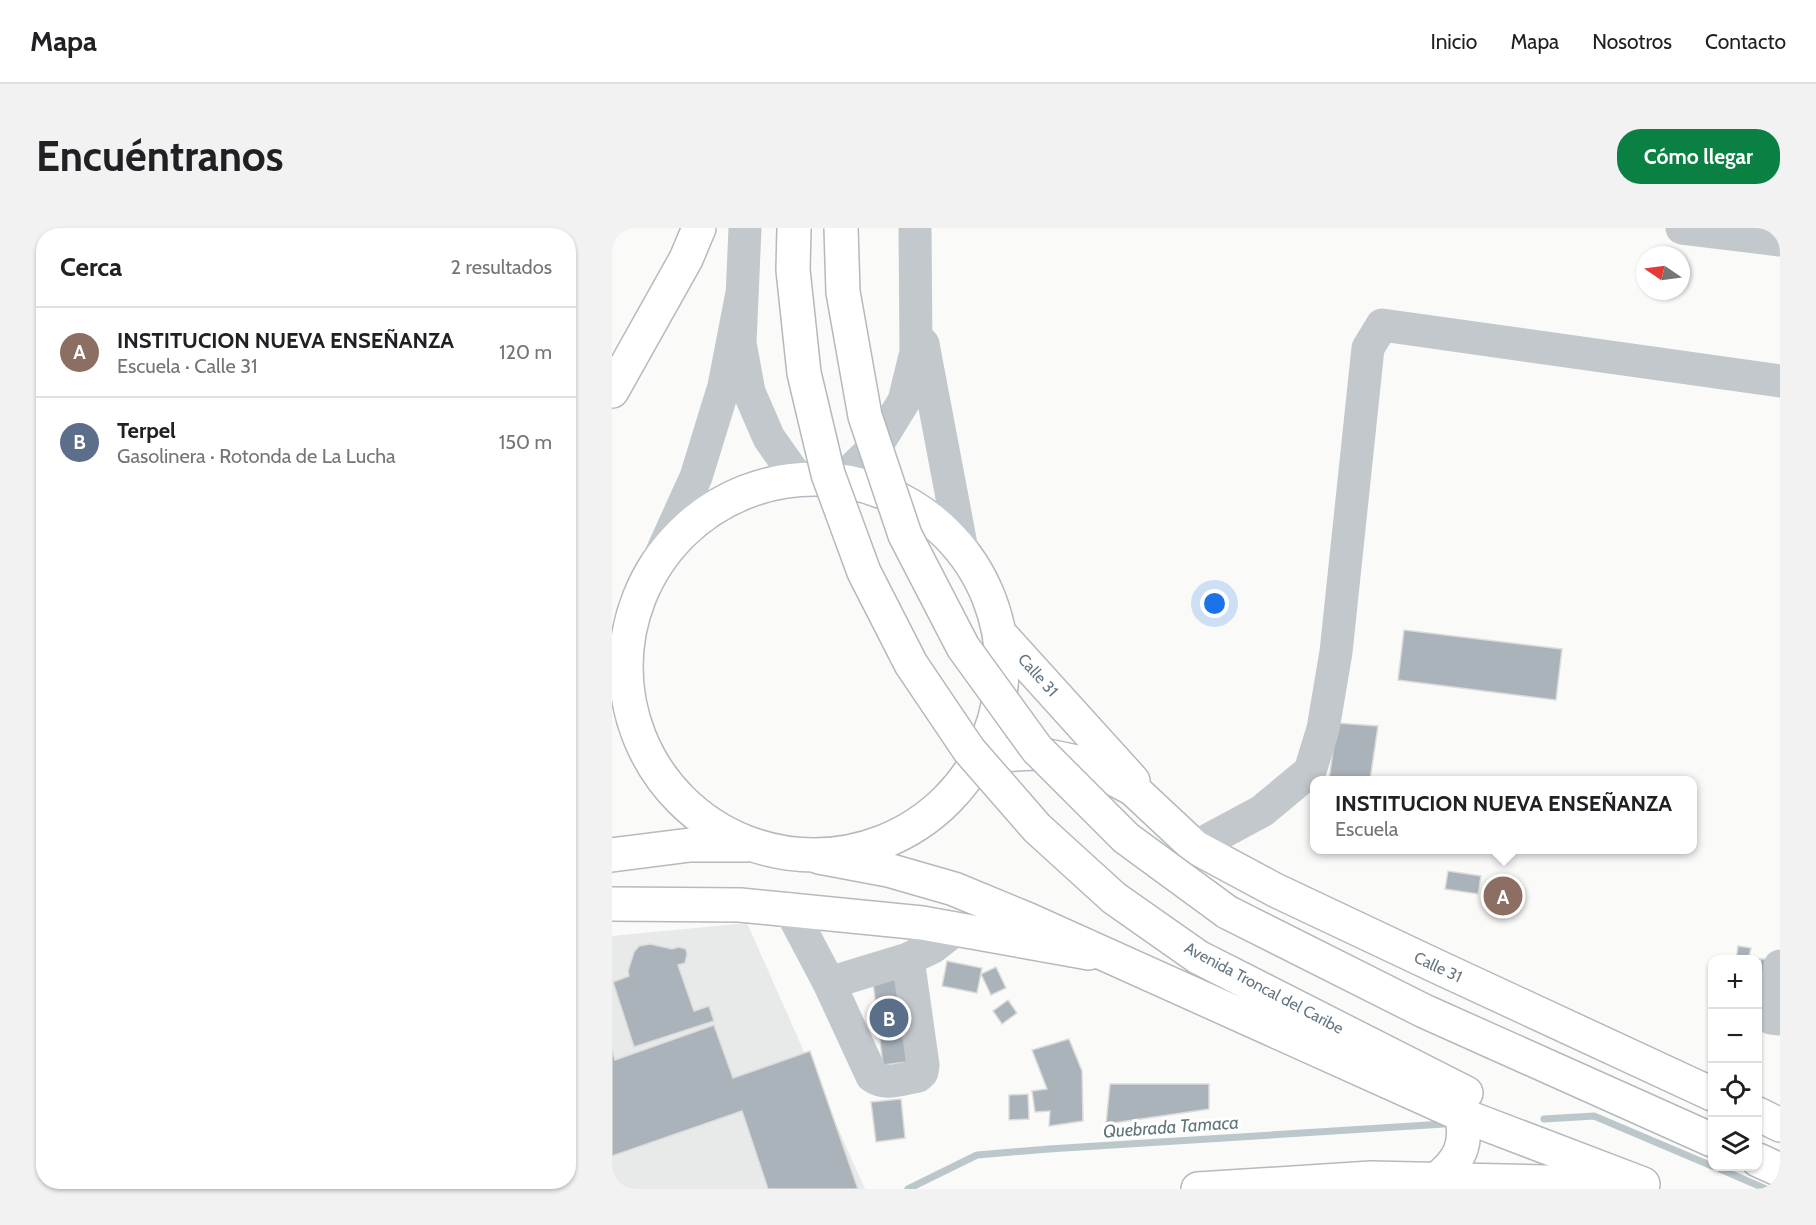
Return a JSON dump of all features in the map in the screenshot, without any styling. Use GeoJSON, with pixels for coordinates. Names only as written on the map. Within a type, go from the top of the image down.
{"type":"FeatureCollection","features":[{"type":"Feature","properties":{"kind":"main road"},"geometry":{"type":"LineString","coordinates":[[612,391],[682,243],[699,228]]}},
{"type":"Feature","properties":{"kind":"main road","name":"Avenida Troncal del Caribe"},"geometry":{"type":"LineString","coordinates":[[794,228],[793,270],[804,374],[828,474],[864,572],[911,664],[969,750],[1036,828],[1114,898],[1198,957],[1649,1186]]}},
{"type":"Feature","properties":{"kind":"main road"},"geometry":{"type":"LineString","coordinates":[[842,228],[843,292],[865,416],[905,536],[963,647],[1037,749],[1126,838],[1227,912],[1424,1011],[1708,1138]]}},
{"type":"Feature","properties":{"kind":"main road"},"geometry":{"type":"LineString","coordinates":[[748,845],[706,823],[671,791],[645,751],[630,706],[623,622],[657,563],[695,521],[743,492],[798,479],[841,480],[887,492],[928,516],[962,550],[979,575],[992,603],[999,633],[1000,696],[981,756],[943,806],[891,840],[861,850],[819,857]]}},
{"type":"Feature","properties":{"kind":"main road","name":"Calle 31"},"geometry":{"type":"LineString","coordinates":[[999,633],[1184,836]]}},
{"type":"Feature","properties":{"kind":"main road","name":"Calle 31"},"geometry":{"type":"LineString","coordinates":[[981,756],[1034,753],[1086,764],[1133,789],[1184,836],[1275,890],[1708,1092]]}},
{"type":"Feature","properties":{"kind":"main road"},"geometry":{"type":"LineString","coordinates":[[612,855],[690,845],[748,845],[789,855],[819,857],[888,870],[954,889],[1029,920],[1462,1114],[1649,1186]]}},
{"type":"Feature","properties":{"kind":"main road"},"geometry":{"type":"LineString","coordinates":[[612,904],[740,904],[922,922],[1109,957]]}},
{"type":"Feature","properties":{"kind":"main road"},"geometry":{"type":"LineString","coordinates":[[1437,1179],[1458,1158],[1465,1129],[1462,1114]]}},
{"type":"Feature","properties":{"kind":"main road"},"geometry":{"type":"LineString","coordinates":[[1762,1116],[1780,1125]]}},
{"type":"Feature","properties":{"kind":"main road"},"geometry":{"type":"LineString","coordinates":[[1762,1162],[1780,1170]]}},
{"type":"Feature","properties":{"kind":"main road"},"geometry":{"type":"LineString","coordinates":[[1198,1189],[1365,1184],[1437,1179],[1649,1186]]}},
{"type":"Feature","properties":{"kind":"street"},"geometry":{"type":"LineString","coordinates":[[745,228],[740,343],[749,392],[769,438],[798,479]]}},
{"type":"Feature","properties":{"kind":"street"},"geometry":{"type":"LineString","coordinates":[[841,480],[878,445],[904,401],[916,352],[915,228]]}},
{"type":"Feature","properties":{"kind":"street"},"geometry":{"type":"LineString","coordinates":[[1682,228],[1732,231],[1780,240]]}},
{"type":"Feature","properties":{"kind":"street"},"geometry":{"type":"LineString","coordinates":[[657,563],[696,477],[724,386],[742,293]]}},
{"type":"Feature","properties":{"kind":"street"},"geometry":{"type":"LineString","coordinates":[[915,301],[962,550]]}},
{"type":"Feature","properties":{"kind":"street"},"geometry":{"type":"LineString","coordinates":[[1184,836],[1262,810],[1310,771],[1323,729],[1336,652],[1368,348],[1382,325],[1780,381]]}},
{"type":"Feature","properties":{"kind":"street"},"geometry":{"type":"LineString","coordinates":[[789,909],[829,982],[872,1076],[887,1082],[918,1076],[922,1072],[923,1065],[908,959]]}},
{"type":"Feature","properties":{"kind":"street"},"geometry":{"type":"LineString","coordinates":[[829,982],[908,959],[933,947],[956,929]]}},
{"type":"Feature","properties":{"kind":"street"},"geometry":{"type":"LineString","coordinates":[[1775,1019],[1780,966]]}},
{"type":"Feature","properties":{"kind":"shaded area"},"geometry":{"type":"Polygon","coordinates":[[[747,923],[865,1189],[612,1189],[612,936],[747,923]]]}},
{"type":"Feature","properties":{"kind":"building"},"geometry":{"type":"Polygon","coordinates":[[[1404,630],[1562,649],[1556,700],[1398,680],[1404,630]]]}},
{"type":"Feature","properties":{"kind":"building"},"geometry":{"type":"Polygon","coordinates":[[[1337,723],[1378,726],[1371,776],[1330,776],[1337,723]]]}},
{"type":"Feature","properties":{"kind":"building"},"geometry":{"type":"Polygon","coordinates":[[[1448,871],[1481,876],[1478,894],[1445,889],[1448,871]]]}},
{"type":"Feature","properties":{"kind":"building"},"geometry":{"type":"Polygon","coordinates":[[[650,944],[672,949],[679,947],[686,949],[685,963],[678,965],[694,1011],[709,1006],[714,1021],[634,1047],[613,982],[629,976],[628,971],[634,952],[639,946],[650,944]]]}},
{"type":"Feature","properties":{"kind":"building"},"geometry":{"type":"Polygon","coordinates":[[[1738,946],[1751,948],[1749,955],[1737,955],[1738,946]]]}},
{"type":"Feature","properties":{"kind":"building"},"geometry":{"type":"Polygon","coordinates":[[[1762,959],[1777,959],[1762,995],[1762,959]]]}},
{"type":"Feature","properties":{"kind":"building"},"geometry":{"type":"Polygon","coordinates":[[[947,961],[982,968],[977,993],[942,986],[947,961]]]}},
{"type":"Feature","properties":{"kind":"building"},"geometry":{"type":"Polygon","coordinates":[[[996,967],[1006,988],[991,995],[981,974],[996,967]]]}},
{"type":"Feature","properties":{"kind":"building"},"geometry":{"type":"Polygon","coordinates":[[[896,971],[907,1062],[883,1065],[872,974],[896,971]]]}},
{"type":"Feature","properties":{"kind":"building"},"geometry":{"type":"Polygon","coordinates":[[[1008,1000],[1017,1013],[1002,1024],[993,1011],[1008,1000]]]}},
{"type":"Feature","properties":{"kind":"building"},"geometry":{"type":"Polygon","coordinates":[[[714,1025],[733,1078],[810,1051],[858,1189],[768,1189],[742,1111],[612,1156],[612,1050],[615,1060],[714,1025]]]}},
{"type":"Feature","properties":{"kind":"building"},"geometry":{"type":"Polygon","coordinates":[[[1069,1039],[1082,1071],[1083,1121],[1049,1126],[1050,1111],[1035,1112],[1032,1091],[1047,1089],[1032,1050],[1069,1039]]]}},
{"type":"Feature","properties":{"kind":"building"},"geometry":{"type":"Polygon","coordinates":[[[1110,1084],[1209,1084],[1209,1109],[1106,1124],[1110,1084]]]}},
{"type":"Feature","properties":{"kind":"building"},"geometry":{"type":"Polygon","coordinates":[[[1028,1094],[1029,1119],[1009,1120],[1009,1095],[1028,1094]]]}},
{"type":"Feature","properties":{"kind":"building"},"geometry":{"type":"Polygon","coordinates":[[[901,1099],[905,1138],[876,1142],[871,1102],[901,1099]]]}},
{"type":"Feature","properties":{"kind":"waterway","name":"Quebrada Tamaca"},"geometry":{"type":"LineString","coordinates":[[1544,1119],[1594,1116],[1708,1164]]}},
{"type":"Feature","properties":{"kind":"waterway","name":"Quebrada Tamaca"},"geometry":{"type":"LineString","coordinates":[[908,1189],[977,1155],[1444,1124]]}},
{"type":"Feature","properties":{"kind":"waterway","name":"Quebrada Tamaca"},"geometry":{"type":"LineString","coordinates":[[1725,1171],[1766,1189]]}},
{"type":"Feature","properties":{"kind":"place","name":"INSTITUCION NUEVA ENSEÑANZA"},"geometry":{"type":"Point","coordinates":[1503,896]}},
{"type":"Feature","properties":{"kind":"place","name":"Terpel"},"geometry":{"type":"Point","coordinates":[889,1018]}}]}
